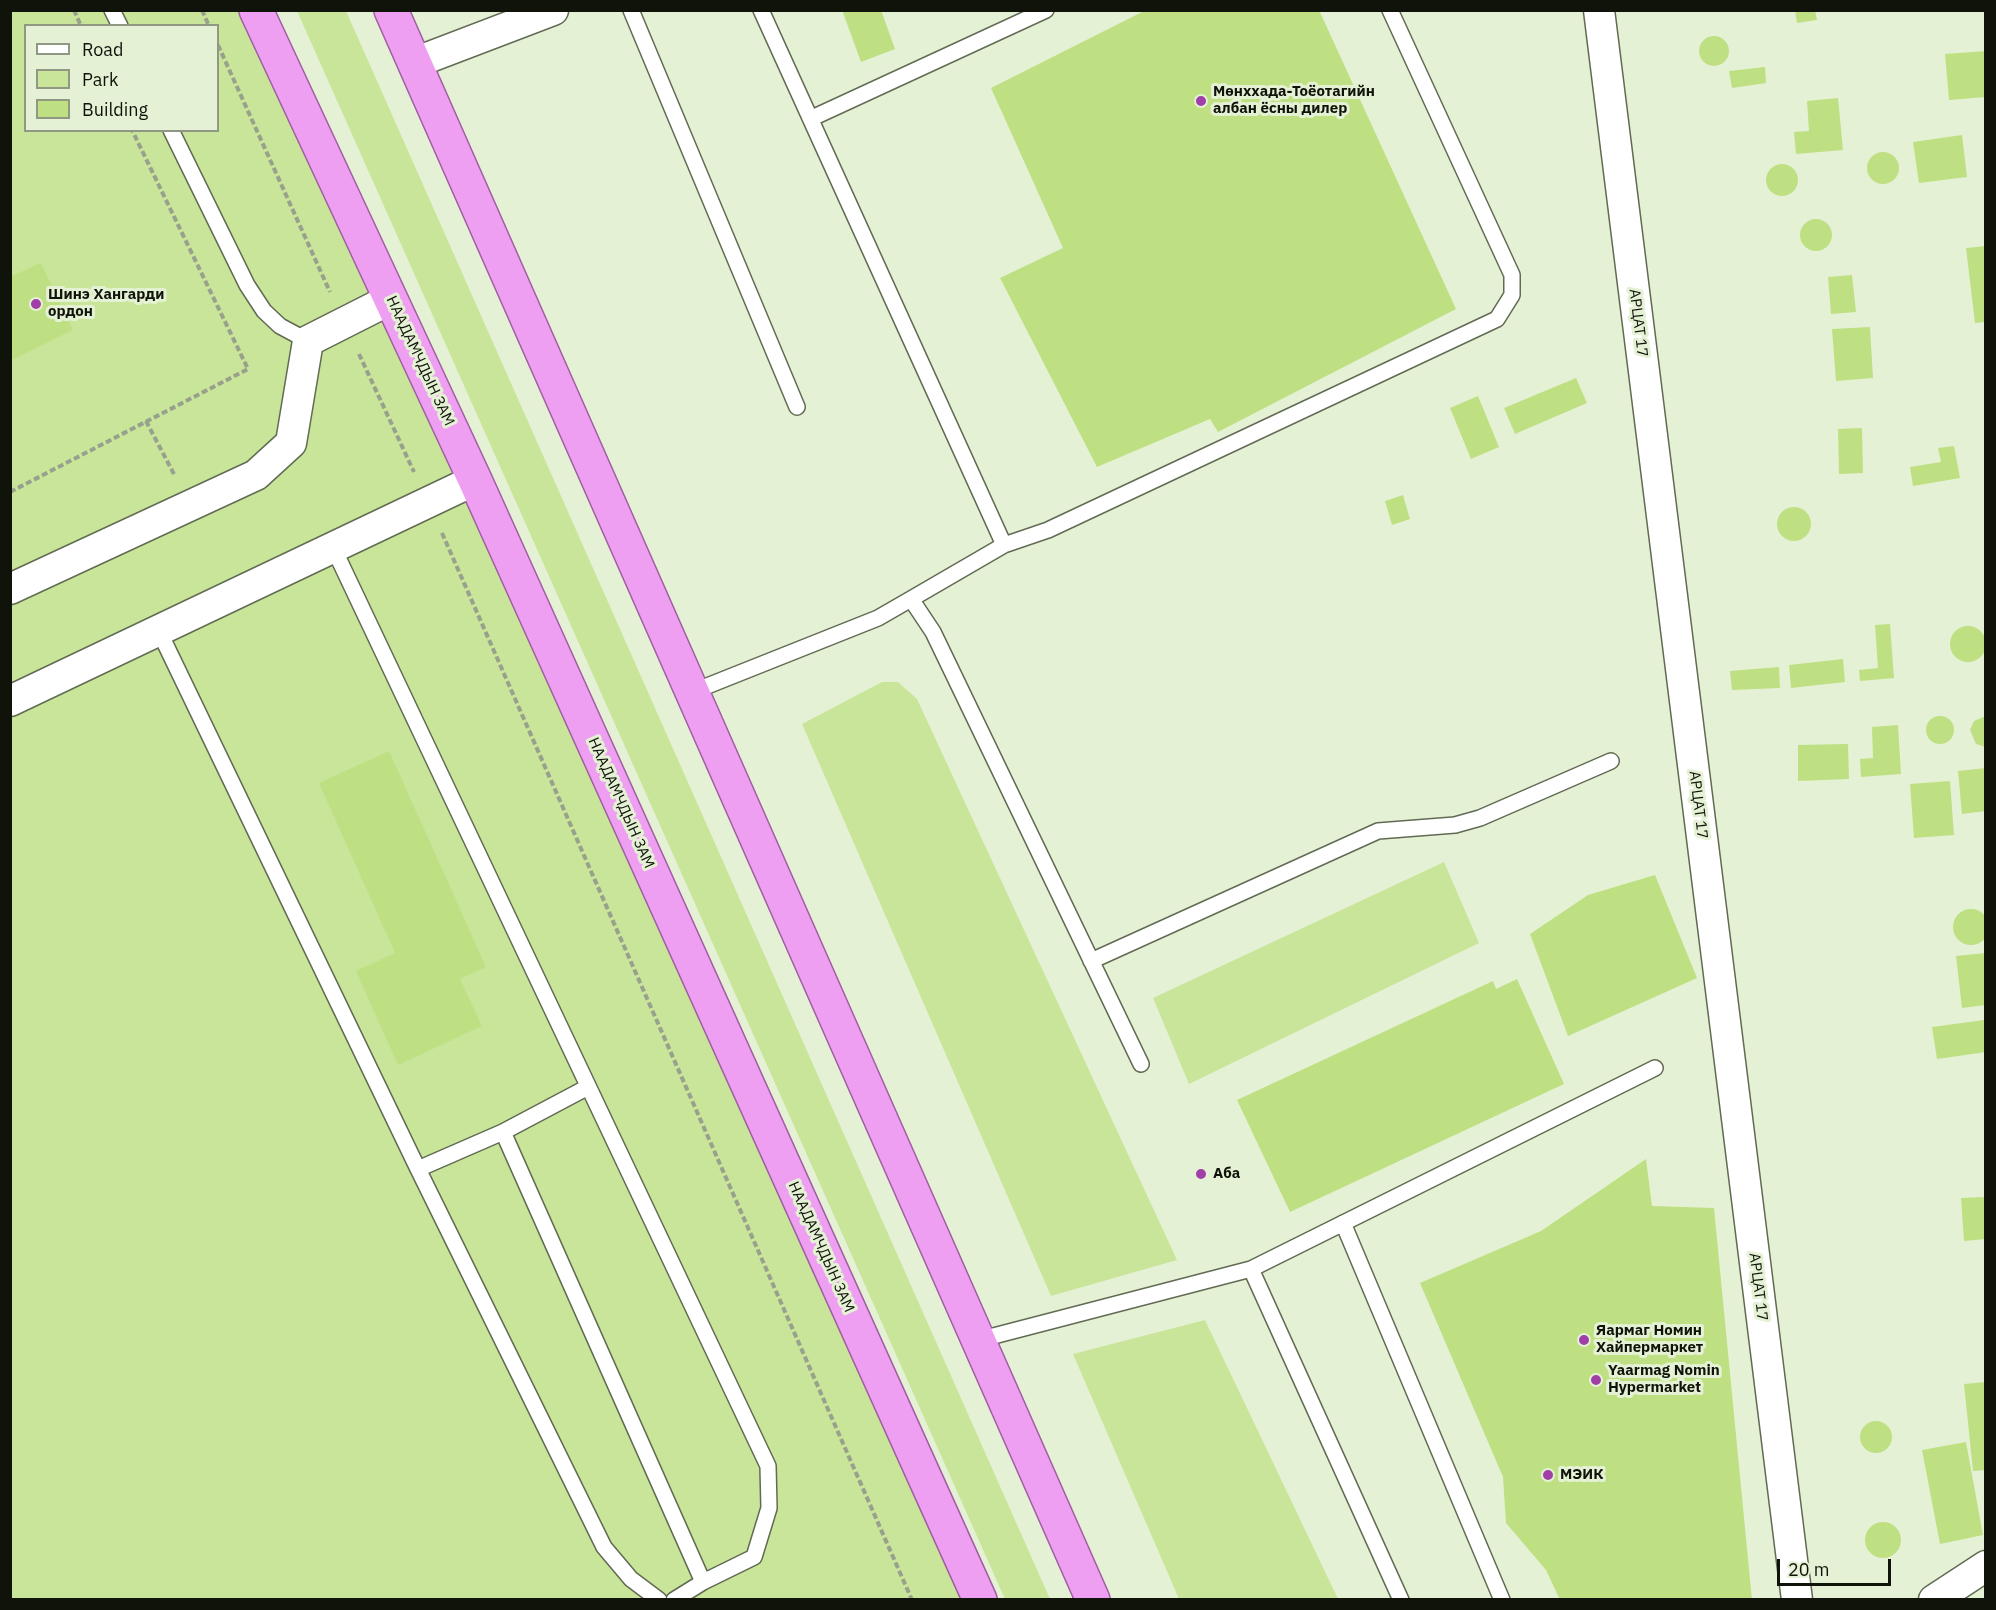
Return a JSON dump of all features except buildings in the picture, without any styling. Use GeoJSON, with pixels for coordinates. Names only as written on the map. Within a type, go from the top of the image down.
{"type":"FeatureCollection","features":[{"type":"Feature","properties":{"kind":"highway","name":"НААДАМЧДЫН ЗАМ"},"geometry":{"type":"LineString","coordinates":[[256,10],[475,480],[980,1599]]}},
{"type":"Feature","properties":{"kind":"highway"},"geometry":{"type":"LineString","coordinates":[[392,10],[1093,1599]]}},
{"type":"Feature","properties":{"kind":"street"},"geometry":{"type":"LineString","coordinates":[[414,63],[553,10]]}},
{"type":"Feature","properties":{"kind":"street","name":"АРЦАТ 17"},"geometry":{"type":"LineString","coordinates":[[1599,10],[1797,1599]]}},
{"type":"Feature","properties":{"kind":"street"},"geometry":{"type":"LineString","coordinates":[[10,589],[256,475],[291,443],[308,341],[391,299]]}},
{"type":"Feature","properties":{"kind":"street"},"geometry":{"type":"LineString","coordinates":[[10,701],[475,480]]}},
{"type":"Feature","properties":{"kind":"street"},"geometry":{"type":"LineString","coordinates":[[1934,1599],[1986,1566]]}},
{"type":"Feature","properties":{"kind":"lane"},"geometry":{"type":"LineString","coordinates":[[112,10],[119,24]]}},
{"type":"Feature","properties":{"kind":"lane"},"geometry":{"type":"LineString","coordinates":[[631,10],[797,406]]}},
{"type":"Feature","properties":{"kind":"lane"},"geometry":{"type":"LineString","coordinates":[[761,10],[1004,545]]}},
{"type":"Feature","properties":{"kind":"lane"},"geometry":{"type":"LineString","coordinates":[[812,118],[1046,10]]}},
{"type":"Feature","properties":{"kind":"lane"},"geometry":{"type":"LineString","coordinates":[[692,692],[878,618],[1004,545],[1048,530],[1497,319],[1512,295],[1512,275],[1390,10]]}},
{"type":"Feature","properties":{"kind":"lane"},"geometry":{"type":"LineString","coordinates":[[172,132],[247,285],[264,311],[280,326],[308,341]]}},
{"type":"Feature","properties":{"kind":"lane"},"geometry":{"type":"LineString","coordinates":[[333,547],[768,1466],[769,1508],[754,1557],[674,1599]]}},
{"type":"Feature","properties":{"kind":"lane"},"geometry":{"type":"LineString","coordinates":[[911,599],[933,632],[1141,1065]]}},
{"type":"Feature","properties":{"kind":"lane"},"geometry":{"type":"LineString","coordinates":[[159,631],[418,1169],[604,1547],[631,1580],[659,1599]]}},
{"type":"Feature","properties":{"kind":"lane"},"geometry":{"type":"LineString","coordinates":[[1091,961],[1378,831],[1455,825],[1480,818],[1611,761]]}},
{"type":"Feature","properties":{"kind":"lane"},"geometry":{"type":"LineString","coordinates":[[978,1340],[1251,1269],[1655,1068]]}},
{"type":"Feature","properties":{"kind":"lane"},"geometry":{"type":"LineString","coordinates":[[418,1169],[503,1132],[588,1087]]}},
{"type":"Feature","properties":{"kind":"lane"},"geometry":{"type":"LineString","coordinates":[[503,1132],[703,1582]]}},
{"type":"Feature","properties":{"kind":"lane"},"geometry":{"type":"LineString","coordinates":[[1343,1223],[1502,1599]]}},
{"type":"Feature","properties":{"kind":"lane"},"geometry":{"type":"LineString","coordinates":[[1251,1269],[1401,1599]]}},
{"type":"Feature","properties":{"kind":"path"},"geometry":{"type":"LineString","coordinates":[[74,10],[80,24]]}},
{"type":"Feature","properties":{"kind":"path"},"geometry":{"type":"LineString","coordinates":[[202,10],[208,24]]}},
{"type":"Feature","properties":{"kind":"path"},"geometry":{"type":"LineString","coordinates":[[219,47],[428,502],[912,1599]]}},
{"type":"Feature","properties":{"kind":"path"},"geometry":{"type":"LineString","coordinates":[[10,492],[248,369],[133,132]]}},
{"type":"Feature","properties":{"kind":"path"},"geometry":{"type":"LineString","coordinates":[[146,421],[190,505]]}},
{"type":"Feature","properties":{"kind":"green space"},"geometry":{"type":"Polygon","coordinates":[[[11,11],[243,11],[983,1599],[11,1600],[11,11]]]}},
{"type":"Feature","properties":{"kind":"green space"},"geometry":{"type":"Polygon","coordinates":[[[297,11],[346,11],[1050,1599],[1005,1599],[297,11]]]}},
{"type":"Feature","properties":{"kind":"green space"},"geometry":{"type":"Polygon","coordinates":[[[882,682],[898,682],[917,699],[1177,1260],[1051,1296],[802,724],[882,682]]]}},
{"type":"Feature","properties":{"kind":"green space"},"geometry":{"type":"Polygon","coordinates":[[[1444,862],[1479,943],[1189,1084],[1153,998],[1444,862]]]}},
{"type":"Feature","properties":{"kind":"green space"},"geometry":{"type":"Polygon","coordinates":[[[1205,1320],[1338,1599],[1179,1599],[1073,1354],[1205,1320]]]}},
{"type":"Feature","properties":{"kind":"place","name":"Мөнххада-Тоёотагийн албан ёсны дилер"},"geometry":{"type":"Point","coordinates":[1201,101]}},
{"type":"Feature","properties":{"kind":"place","name":"Шинэ Хангарди ордон"},"geometry":{"type":"Point","coordinates":[36,304]}},
{"type":"Feature","properties":{"kind":"place","name":"Аба"},"geometry":{"type":"Point","coordinates":[1201,1174]}},
{"type":"Feature","properties":{"kind":"place","name":"Яармаг Номин Хайпермаркет"},"geometry":{"type":"Point","coordinates":[1584,1340]}},
{"type":"Feature","properties":{"kind":"place","name":"Yaarmag Nomin Hypermarket"},"geometry":{"type":"Point","coordinates":[1596,1380]}},
{"type":"Feature","properties":{"kind":"place","name":"МЭИК"},"geometry":{"type":"Point","coordinates":[1548,1475]}}]}
